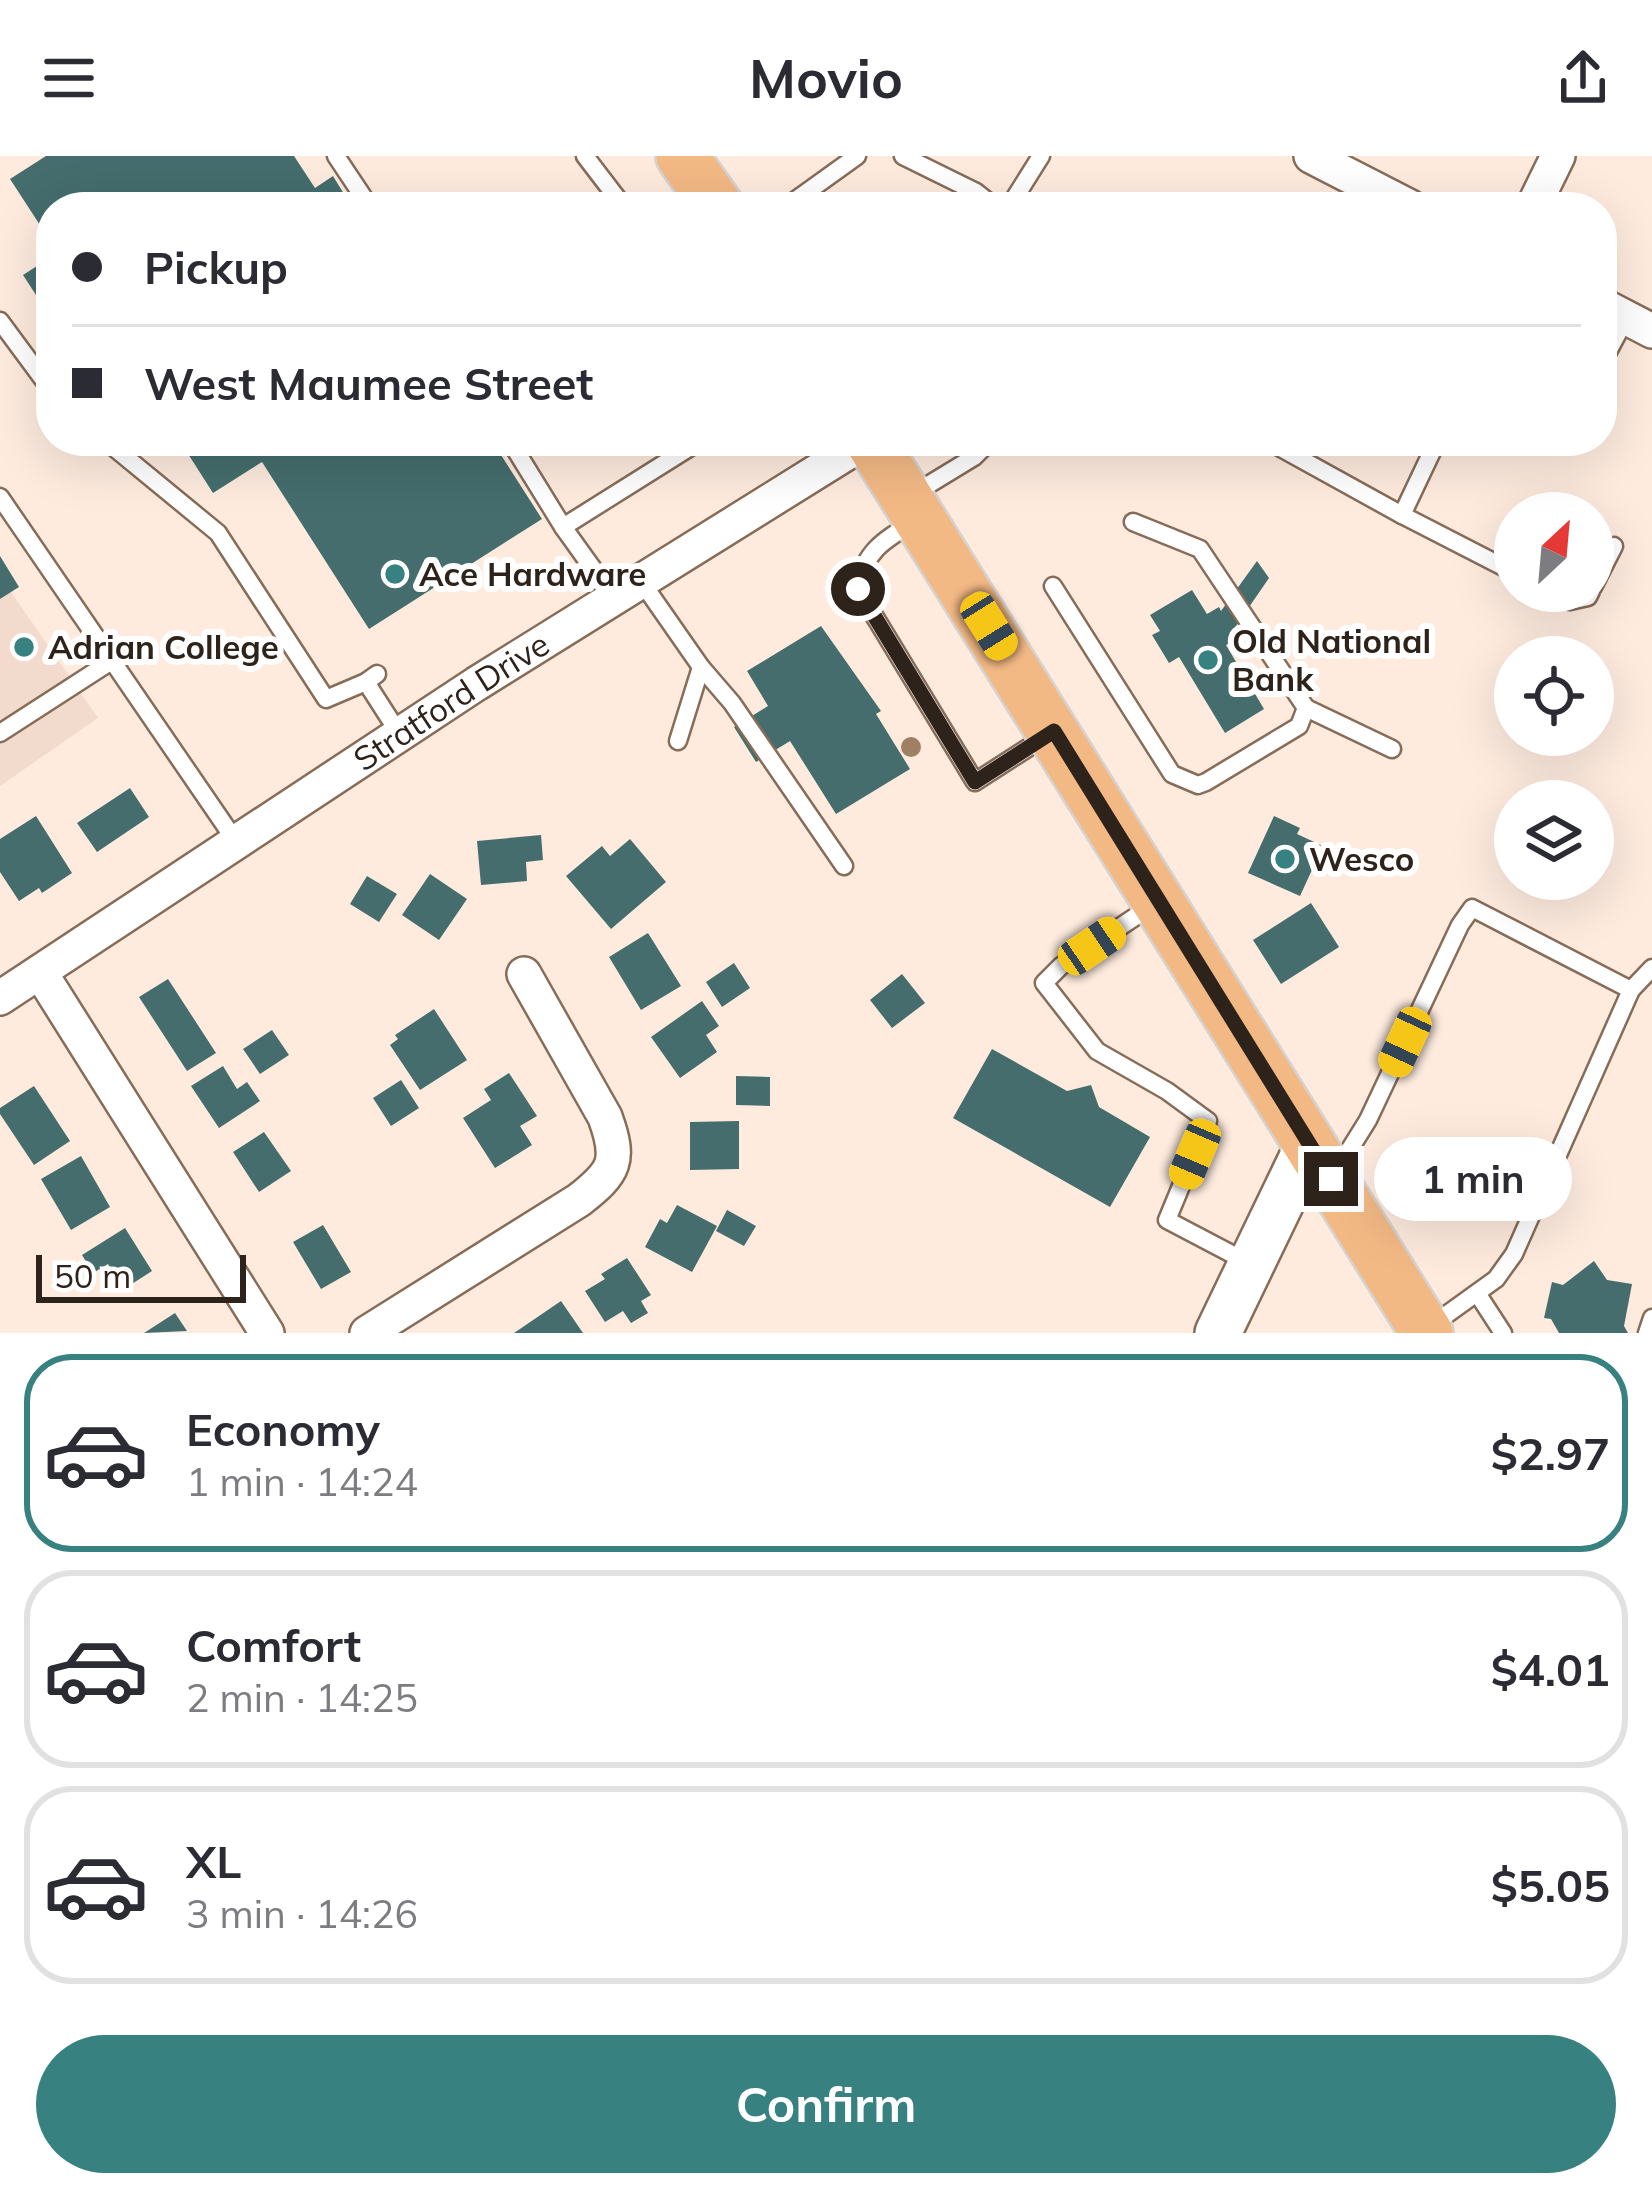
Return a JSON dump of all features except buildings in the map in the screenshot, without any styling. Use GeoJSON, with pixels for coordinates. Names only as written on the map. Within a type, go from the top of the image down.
{"type":"FeatureCollection","features":[{"type":"Feature","properties":{"kind":"main road"},"geometry":{"type":"LineString","coordinates":[[880,456],[1426,1332]]}},
{"type":"Feature","properties":{"kind":"street"},"geometry":{"type":"LineString","coordinates":[[1311,156],[1381,192]]}},
{"type":"Feature","properties":{"kind":"street"},"geometry":{"type":"LineString","coordinates":[[1541,192],[1558,156]]}},
{"type":"Feature","properties":{"kind":"street","name":"Stratford Drive"},"geometry":{"type":"LineString","coordinates":[[0,998],[400,735],[845,456]]}},
{"type":"Feature","properties":{"kind":"street"},"geometry":{"type":"LineString","coordinates":[[40,972],[267,1333]]}},
{"type":"Feature","properties":{"kind":"street"},"geometry":{"type":"LineString","coordinates":[[367,1333],[579,1200],[614,1165],[614,1141],[605,1117],[524,974]]}},
{"type":"Feature","properties":{"kind":"street"},"geometry":{"type":"LineString","coordinates":[[1218,1333],[1250,1264],[1320,1162]]}},
{"type":"Feature","properties":{"kind":"lane"},"geometry":{"type":"LineString","coordinates":[[336,156],[360,192]]}},
{"type":"Feature","properties":{"kind":"lane"},"geometry":{"type":"LineString","coordinates":[[585,156],[612,192]]}},
{"type":"Feature","properties":{"kind":"lane"},"geometry":{"type":"LineString","coordinates":[[807,192],[857,156]]}},
{"type":"Feature","properties":{"kind":"lane"},"geometry":{"type":"LineString","coordinates":[[903,156],[976,192]]}},
{"type":"Feature","properties":{"kind":"lane"},"geometry":{"type":"LineString","coordinates":[[1018,192],[1041,156]]}},
{"type":"Feature","properties":{"kind":"lane"},"geometry":{"type":"LineString","coordinates":[[0,321],[36,370]]}},
{"type":"Feature","properties":{"kind":"lane"},"geometry":{"type":"LineString","coordinates":[[124,456],[218,533],[326,699],[372,678],[400,735]]}},
{"type":"Feature","properties":{"kind":"lane"},"geometry":{"type":"LineString","coordinates":[[519,456],[563,527],[732,704],[844,866]]}},
{"type":"Feature","properties":{"kind":"lane"},"geometry":{"type":"LineString","coordinates":[[563,527],[676,456]]}},
{"type":"Feature","properties":{"kind":"lane"},"geometry":{"type":"LineString","coordinates":[[975,456],[872,550],[861,566],[858,589],[975,782],[1054,731]]}},
{"type":"Feature","properties":{"kind":"lane"},"geometry":{"type":"LineString","coordinates":[[1296,456],[1494,562]]}},
{"type":"Feature","properties":{"kind":"lane"},"geometry":{"type":"LineString","coordinates":[[1402,514],[1430,456]]}},
{"type":"Feature","properties":{"kind":"lane"},"geometry":{"type":"LineString","coordinates":[[0,497],[238,844]]}},
{"type":"Feature","properties":{"kind":"lane"},"geometry":{"type":"LineString","coordinates":[[1132,522],[1200,548],[1306,708],[1391,749]]}},
{"type":"Feature","properties":{"kind":"lane"},"geometry":{"type":"LineString","coordinates":[[1053,586],[1172,774],[1186,782],[1206,782],[1299,726],[1306,708]]}},
{"type":"Feature","properties":{"kind":"lane"},"geometry":{"type":"LineString","coordinates":[[0,733],[113,660]]}},
{"type":"Feature","properties":{"kind":"lane"},"geometry":{"type":"LineString","coordinates":[[678,741],[701,667]]}},
{"type":"Feature","properties":{"kind":"lane"},"geometry":{"type":"LineString","coordinates":[[1159,901],[1061,966],[1044,983],[1097,1051],[1208,1121],[1167,1220],[1250,1264]]}},
{"type":"Feature","properties":{"kind":"lane"},"geometry":{"type":"LineString","coordinates":[[1320,1162],[1368,1120],[1472,908],[1631,990]]}},
{"type":"Feature","properties":{"kind":"lane"},"geometry":{"type":"LineString","coordinates":[[1426,1332],[1496,1279],[1514,1254],[1631,990],[1652,968]]}},
{"type":"Feature","properties":{"kind":"lane"},"geometry":{"type":"LineString","coordinates":[[1477,1293],[1503,1333]]}},
{"type":"Feature","properties":{"kind":"lane"},"geometry":{"type":"LineString","coordinates":[[1647,1333],[1652,1318]]}},
{"type":"Feature","properties":{"kind":"shaded area","name":"Adrian College"},"geometry":{"type":"Polygon","coordinates":[[[0,576],[98,718],[0,786],[0,576]]]}},
{"type":"Feature","properties":{"kind":"place","name":"Ace Hardware"},"geometry":{"type":"Point","coordinates":[395,574]}},
{"type":"Feature","properties":{"kind":"place","name":"Adrian College"},"geometry":{"type":"Point","coordinates":[24,647]}},
{"type":"Feature","properties":{"kind":"place","name":"Old National Bank"},"geometry":{"type":"Point","coordinates":[1208,660]}},
{"type":"Feature","properties":{"kind":"place","name":"Wesco"},"geometry":{"type":"Point","coordinates":[1285,859]}},
{"type":"Feature","properties":{"kind":"route"},"geometry":{"type":"LineString","coordinates":[[858,589],[975,782],[1054,731],[1331,1179]]}}]}
